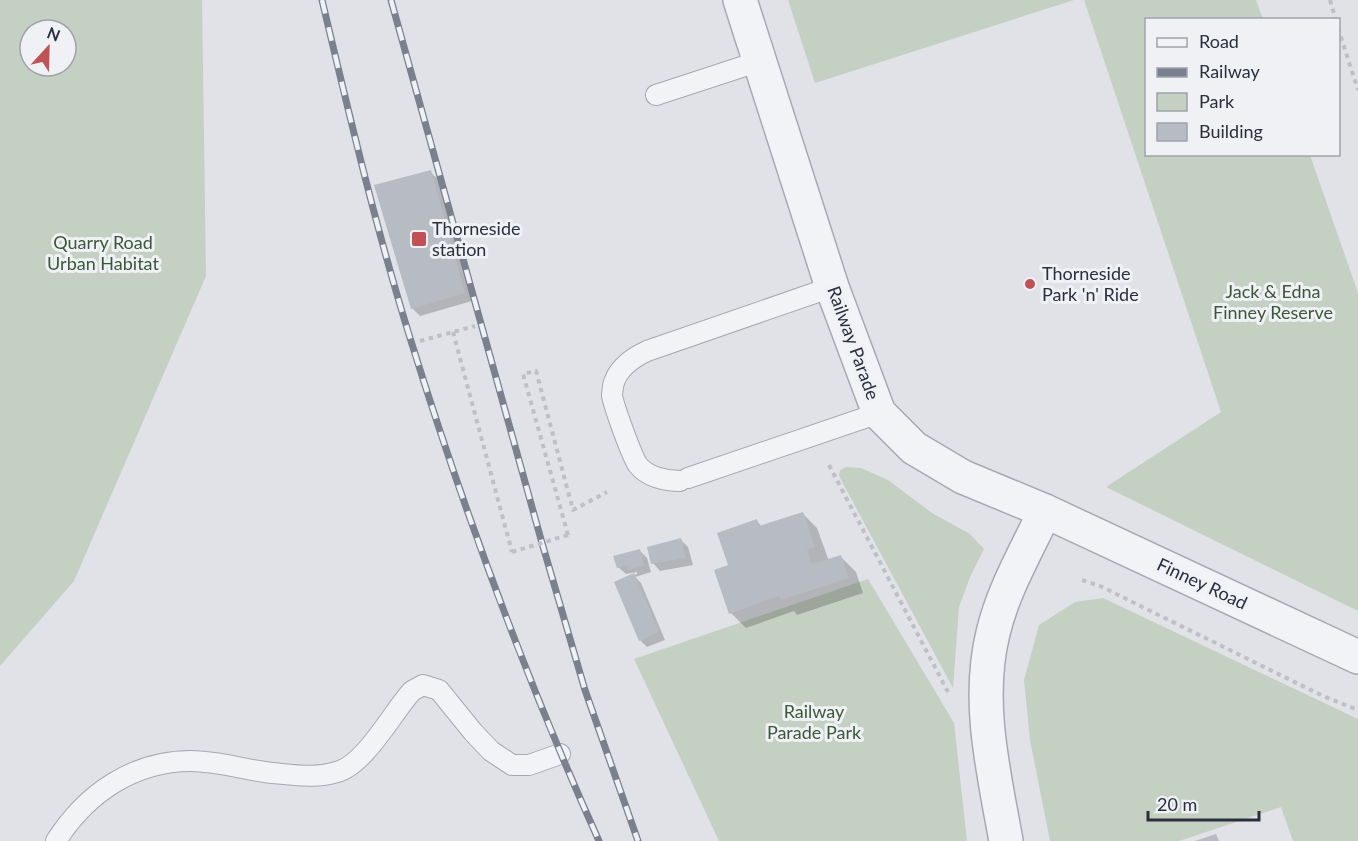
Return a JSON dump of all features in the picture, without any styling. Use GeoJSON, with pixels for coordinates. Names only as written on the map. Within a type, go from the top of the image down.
{"type":"FeatureCollection","features":[{"type":"Feature","properties":{"kind":"street","name":"Railway Parade"},"geometry":{"type":"LineString","coordinates":[[740,0],[832,287],[879,413],[914,448],[963,477],[1045,511]]}},
{"type":"Feature","properties":{"kind":"street","name":"Finney Road"},"geometry":{"type":"LineString","coordinates":[[1045,511],[1358,657]]}},
{"type":"Feature","properties":{"kind":"street"},"geometry":{"type":"LineString","coordinates":[[1006,841],[987,731],[988,658],[993,631],[1004,600],[1045,511]]}},
{"type":"Feature","properties":{"kind":"lane"},"geometry":{"type":"LineString","coordinates":[[656,95],[760,61]]}},
{"type":"Feature","properties":{"kind":"lane"},"geometry":{"type":"LineString","coordinates":[[832,287],[647,351],[633,358],[620,370],[612,396],[638,465],[652,475],[668,481],[684,479],[879,413]]}},
{"type":"Feature","properties":{"kind":"lane"},"geometry":{"type":"LineString","coordinates":[[56,841],[66,826],[94,796],[116,780],[144,767],[168,762],[192,761],[310,777],[341,771],[363,754],[412,691],[423,686],[439,690],[485,745],[512,765],[529,765],[560,754]]}},
{"type":"Feature","properties":{"kind":"path"},"geometry":{"type":"LineString","coordinates":[[1330,0],[1335,18]]}},
{"type":"Feature","properties":{"kind":"path"},"geometry":{"type":"LineString","coordinates":[[1340,34],[1358,90]]}},
{"type":"Feature","properties":{"kind":"path"},"geometry":{"type":"LineString","coordinates":[[420,341],[475,326]]}},
{"type":"Feature","properties":{"kind":"path"},"geometry":{"type":"LineString","coordinates":[[453,332],[512,552],[568,535],[523,374],[536,371],[573,510],[607,492]]}},
{"type":"Feature","properties":{"kind":"path"},"geometry":{"type":"LineString","coordinates":[[829,465],[949,694]]}},
{"type":"Feature","properties":{"kind":"path"},"geometry":{"type":"LineString","coordinates":[[1082,580],[1100,586],[1323,696],[1358,710]]}},
{"type":"Feature","properties":{"kind":"green space","name":"Quarry Road Urban Habitat"},"geometry":{"type":"Polygon","coordinates":[[[0,0],[202,0],[206,276],[74,581],[0,666],[0,0]]]}},
{"type":"Feature","properties":{"kind":"green space"},"geometry":{"type":"Polygon","coordinates":[[[788,0],[1074,0],[815,83],[788,0]]]}},
{"type":"Feature","properties":{"kind":"green space","name":"Jack & Edna Finney Reserve"},"geometry":{"type":"Polygon","coordinates":[[[1084,0],[1256,0],[1263,18],[1145,18],[1145,156],[1310,156],[1358,293],[1358,611],[1106,487],[1221,412],[1084,0]]]}},
{"type":"Feature","properties":{"kind":"green space"},"geometry":{"type":"Polygon","coordinates":[[[846,467],[861,468],[888,480],[932,513],[970,534],[984,549],[959,607],[953,688],[839,476],[840,470],[846,467]]]}},
{"type":"Feature","properties":{"kind":"green space","name":"Railway Parade Park"},"geometry":{"type":"Polygon","coordinates":[[[868,579],[954,723],[967,841],[719,841],[634,659],[868,579]]]}},
{"type":"Feature","properties":{"kind":"green space"},"geometry":{"type":"Polygon","coordinates":[[[1103,598],[1358,719],[1358,841],[1293,841],[1281,807],[1179,841],[1050,841],[1030,740],[1024,680],[1039,625],[1075,602],[1103,598]]]}},
{"type":"Feature","properties":{"kind":"building"},"geometry":{"type":"Polygon","coordinates":[[[431,170],[465,293],[411,309],[374,185],[431,170]]]}},
{"type":"Feature","properties":{"kind":"building"},"geometry":{"type":"Polygon","coordinates":[[[803,512],[815,547],[807,550],[812,564],[841,555],[849,578],[781,600],[779,596],[729,614],[714,570],[728,565],[717,533],[757,519],[759,526],[803,512]]]}},
{"type":"Feature","properties":{"kind":"building"},"geometry":{"type":"Polygon","coordinates":[[[681,538],[686,558],[651,564],[647,547],[681,538]]]}},
{"type":"Feature","properties":{"kind":"building"},"geometry":{"type":"Polygon","coordinates":[[[640,549],[644,565],[628,570],[627,565],[617,568],[613,556],[640,549]]]}},
{"type":"Feature","properties":{"kind":"building"},"geometry":{"type":"Polygon","coordinates":[[[634,573],[659,632],[639,641],[614,582],[634,573]]]}},
{"type":"Feature","properties":{"kind":"building"},"geometry":{"type":"Polygon","coordinates":[[[1216,834],[1219,841],[1195,841],[1216,834]]]}},
{"type":"Feature","properties":{"kind":"railway"},"geometry":{"type":"LineString","coordinates":[[322,0],[375,214],[398,299],[431,405],[521,656],[599,841]]}},
{"type":"Feature","properties":{"kind":"railway"},"geometry":{"type":"LineString","coordinates":[[391,0],[585,690],[638,841]]}},
{"type":"Feature","properties":{"kind":"place","name":"Thorneside station"},"geometry":{"type":"Point","coordinates":[419,239]}},
{"type":"Feature","properties":{"kind":"place","name":"Thorneside Park 'n' Ride"},"geometry":{"type":"Point","coordinates":[1030,284]}}]}
